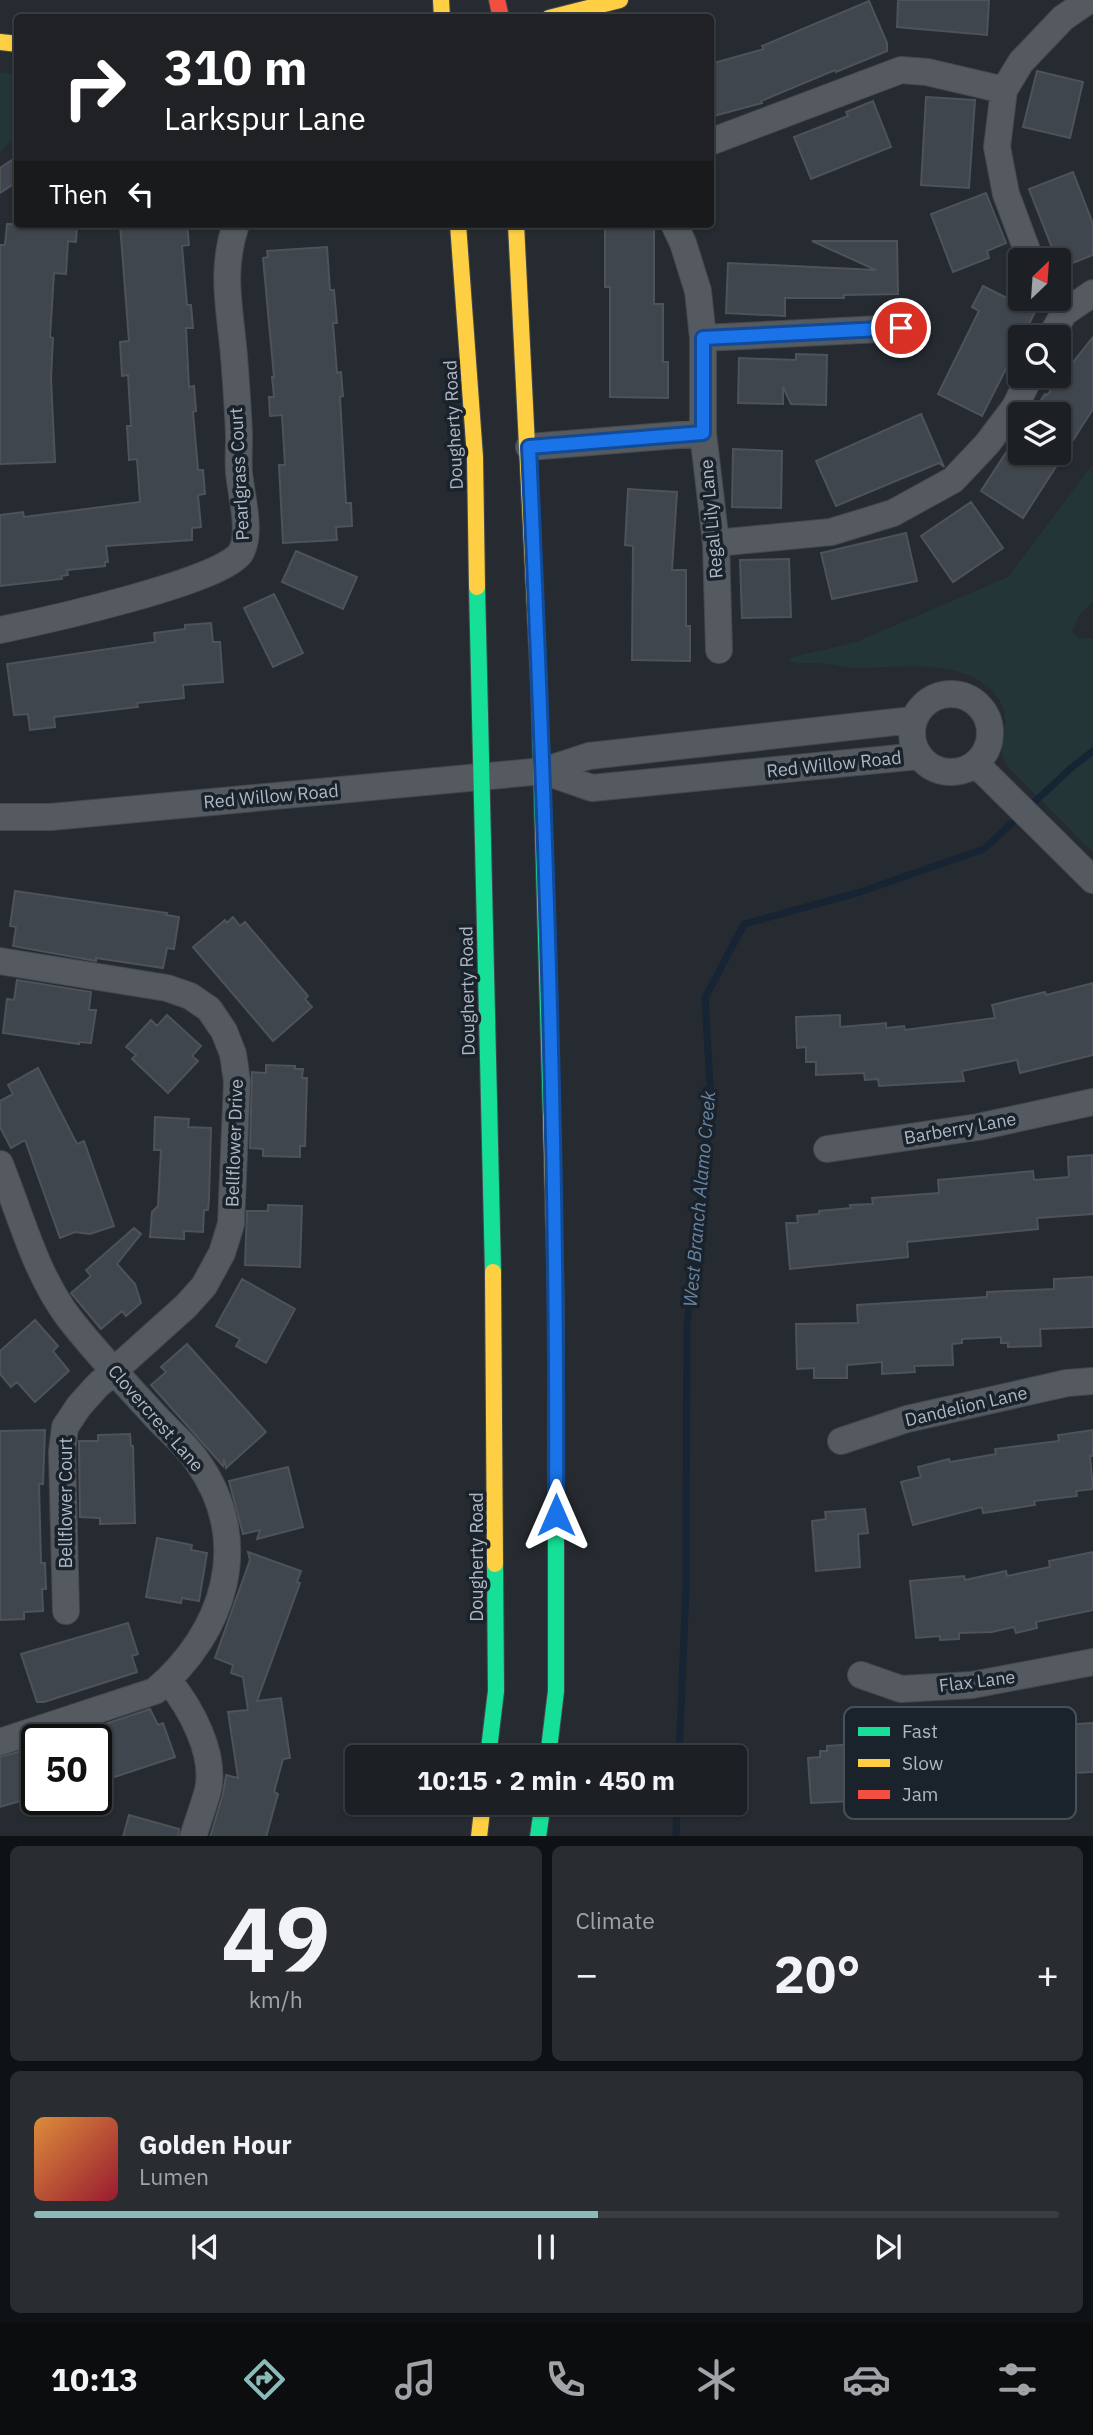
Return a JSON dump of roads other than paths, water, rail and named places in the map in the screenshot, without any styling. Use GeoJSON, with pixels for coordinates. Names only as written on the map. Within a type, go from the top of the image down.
{"type":"FeatureCollection","features":[{"type":"Feature","properties":{"kind":"main road"},"geometry":{"type":"LineString","coordinates":[[565,14],[620,0]]}},
{"type":"Feature","properties":{"kind":"main road","name":"Dougherty Road"},"geometry":{"type":"LineString","coordinates":[[458,228],[475,457],[495,1310],[496,1691],[489,1745]]}},
{"type":"Feature","properties":{"kind":"main road"},"geometry":{"type":"LineString","coordinates":[[516,228],[529,447],[542,771],[556,1306],[556,1691],[549,1745]]}},
{"type":"Feature","properties":{"kind":"main road"},"geometry":{"type":"LineString","coordinates":[[479,1836],[481,1815]]}},
{"type":"Feature","properties":{"kind":"main road"},"geometry":{"type":"LineString","coordinates":[[538,1836],[540,1815]]}},
{"type":"Feature","properties":{"kind":"street"},"geometry":{"type":"LineString","coordinates":[[1026,248],[1006,194],[997,147],[1004,90],[1029,53],[1063,18],[1089,0]]}},
{"type":"Feature","properties":{"kind":"street"},"geometry":{"type":"LineString","coordinates":[[714,140],[901,70],[927,72],[1004,90]]}},
{"type":"Feature","properties":{"kind":"street","name":"Pearlgrass Court"},"geometry":{"type":"LineString","coordinates":[[0,630],[124,601],[210,574],[233,562],[241,554],[244,545],[244,501],[239,473],[234,354],[226,276],[230,241],[235,228]]}},
{"type":"Feature","properties":{"kind":"street","name":"Regal Lily Lane"},"geometry":{"type":"LineString","coordinates":[[676,228],[698,291],[703,338],[703,433],[716,543],[719,650]]}},
{"type":"Feature","properties":{"kind":"street"},"geometry":{"type":"LineString","coordinates":[[1071,302],[1093,293]]}},
{"type":"Feature","properties":{"kind":"street"},"geometry":{"type":"LineString","coordinates":[[703,338],[901,328]]}},
{"type":"Feature","properties":{"kind":"street"},"geometry":{"type":"LineString","coordinates":[[716,543],[831,532],[893,513],[953,480],[987,443],[1014,407],[1024,388]]}},
{"type":"Feature","properties":{"kind":"street"},"geometry":{"type":"LineString","coordinates":[[529,447],[703,433]]}},
{"type":"Feature","properties":{"kind":"street"},"geometry":{"type":"LineString","coordinates":[[986,773],[991,727],[988,717],[972,699],[961,694],[938,695],[919,710],[914,720],[912,739],[919,756],[936,769],[946,772],[986,773],[1089,875]]}},
{"type":"Feature","properties":{"kind":"street","name":"Red Willow Road"},"geometry":{"type":"LineString","coordinates":[[0,817],[51,817],[542,771],[589,756],[914,720]]}},
{"type":"Feature","properties":{"kind":"street","name":"Red Willow Road"},"geometry":{"type":"LineString","coordinates":[[542,771],[592,788],[919,756]]}},
{"type":"Feature","properties":{"kind":"street","name":"Bellflower Drive"},"geometry":{"type":"LineString","coordinates":[[0,961],[167,988],[190,996],[209,1009],[224,1031],[233,1054],[237,1081],[231,1224],[222,1253],[204,1286],[186,1306],[114,1371]]}},
{"type":"Feature","properties":{"kind":"street","name":"Barberry Lane"},"geometry":{"type":"LineString","coordinates":[[827,1149],[978,1127],[1093,1102]]}},
{"type":"Feature","properties":{"kind":"street","name":"Clovercrest Lane"},"geometry":{"type":"LineString","coordinates":[[0,1742],[155,1691],[200,1644],[219,1606],[227,1568],[224,1520],[214,1491],[196,1459],[68,1317],[39,1270],[2,1175]]}},
{"type":"Feature","properties":{"kind":"street","name":"Bellflower Court"},"geometry":{"type":"LineString","coordinates":[[66,1611],[62,1452],[65,1427],[71,1416],[114,1371]]}},
{"type":"Feature","properties":{"kind":"street","name":"Dandelion Lane"},"geometry":{"type":"LineString","coordinates":[[841,1441],[907,1419],[1066,1383],[1093,1381]]}},
{"type":"Feature","properties":{"kind":"street","name":"Flax Lane"},"geometry":{"type":"LineString","coordinates":[[861,1675],[901,1689],[972,1685],[1093,1662]]}},
{"type":"Feature","properties":{"kind":"street"},"geometry":{"type":"LineString","coordinates":[[168,1680],[195,1719],[207,1758],[208,1787],[193,1836]]}},
{"type":"Feature","properties":{"kind":"waterway","name":"West Branch Alamo Creek"},"geometry":{"type":"LineString","coordinates":[[679,1745],[686,1587],[687,1325],[711,1102],[705,998],[744,924],[857,893],[984,849],[1093,751]]}},
{"type":"Feature","properties":{"kind":"waterway","name":"West Branch Alamo Creek"},"geometry":{"type":"LineString","coordinates":[[676,1836],[677,1815]]}}]}
